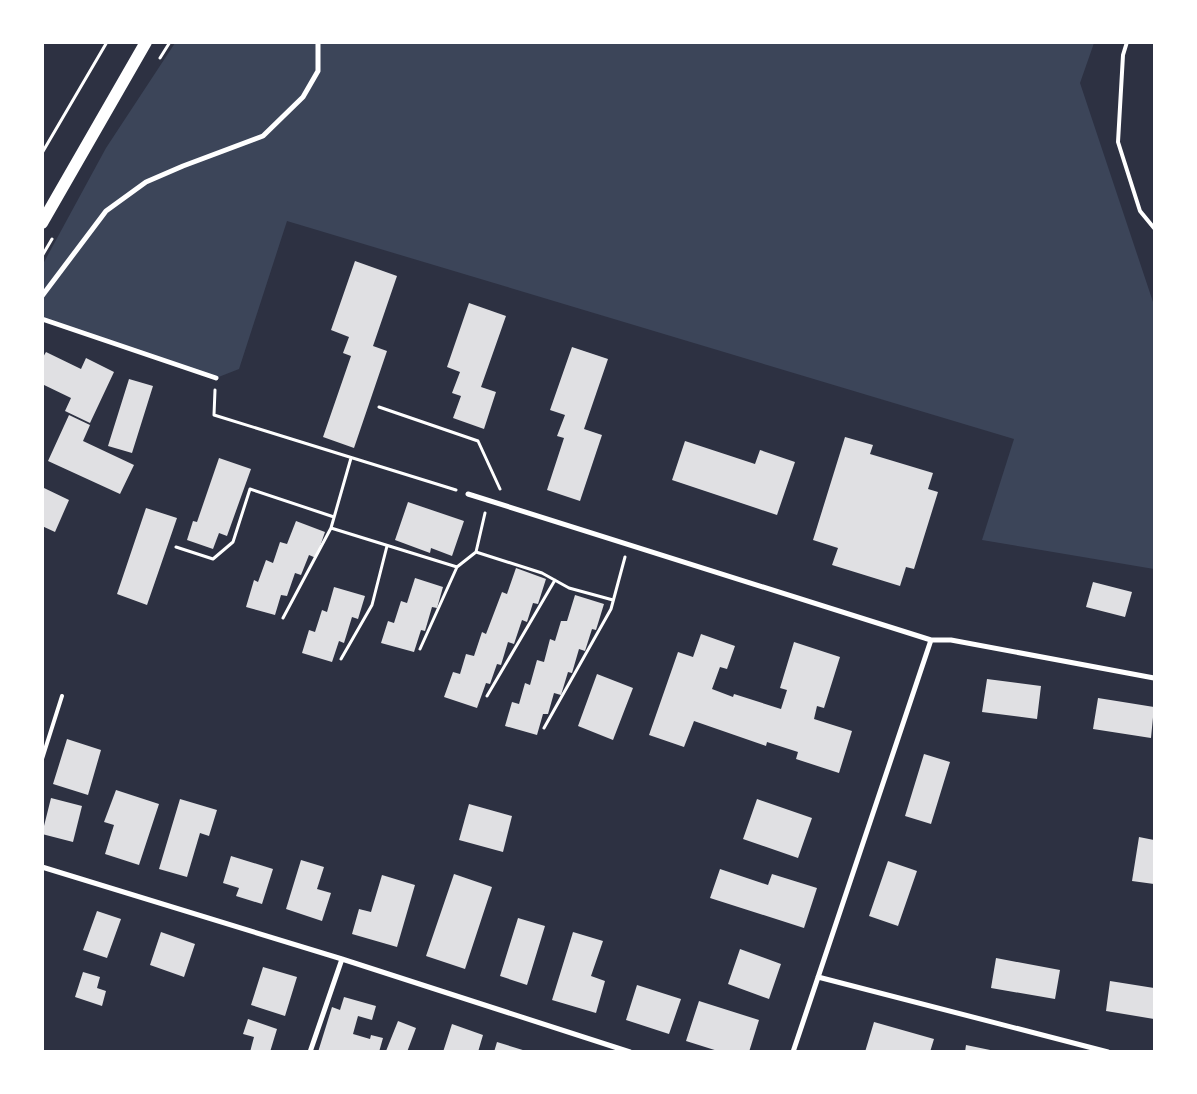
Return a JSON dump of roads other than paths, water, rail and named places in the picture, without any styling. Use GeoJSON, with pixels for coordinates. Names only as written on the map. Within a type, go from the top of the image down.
{"type":"FeatureCollection","features":[{"type":"Feature","properties":{"kind":"main road"},"geometry":{"type":"LineString","coordinates":[[42,223],[146,42]]}},
{"type":"Feature","properties":{"kind":"street"},"geometry":{"type":"LineString","coordinates":[[42,296],[106,211],[146,182],[263,136],[303,96],[318,71],[318,42]]}},
{"type":"Feature","properties":{"kind":"street"},"geometry":{"type":"LineString","coordinates":[[42,319],[216,378]]}},
{"type":"Feature","properties":{"kind":"street"},"geometry":{"type":"LineString","coordinates":[[468,494],[932,640],[951,640],[1154,678]]}},
{"type":"Feature","properties":{"kind":"street"},"geometry":{"type":"LineString","coordinates":[[793,1052],[932,640]]}},
{"type":"Feature","properties":{"kind":"street"},"geometry":{"type":"LineString","coordinates":[[42,867],[342,959],[630,1052]]}},
{"type":"Feature","properties":{"kind":"street"},"geometry":{"type":"LineString","coordinates":[[310,1052],[342,959]]}},
{"type":"Feature","properties":{"kind":"street"},"geometry":{"type":"LineString","coordinates":[[818,977],[1108,1052]]}},
{"type":"Feature","properties":{"kind":"lane"},"geometry":{"type":"LineString","coordinates":[[1127,42],[1123,55],[1118,142],[1140,211],[1154,228]]}},
{"type":"Feature","properties":{"kind":"lane"},"geometry":{"type":"LineString","coordinates":[[42,759],[62,696]]}}]}
